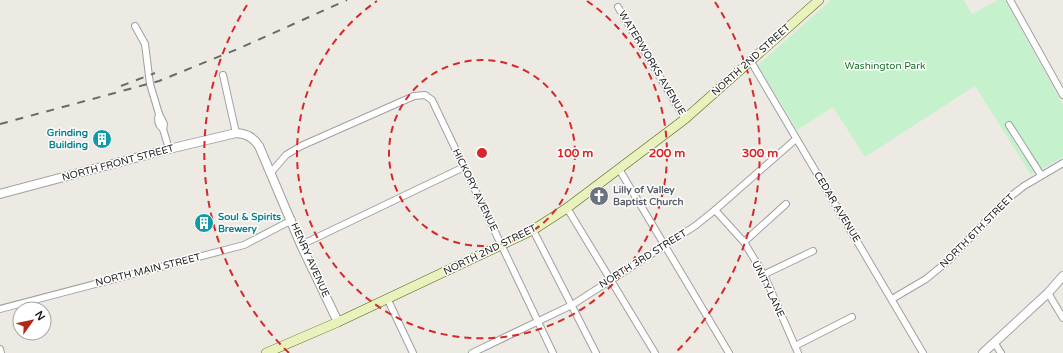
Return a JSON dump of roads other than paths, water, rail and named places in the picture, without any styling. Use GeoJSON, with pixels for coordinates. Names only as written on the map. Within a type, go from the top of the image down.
{"type":"FeatureCollection","features":[{"type":"Feature","properties":{"kind":"main road","name":"NORTH 2ND STREET"},"geometry":{"type":"LineString","coordinates":[[266,353],[338,322],[533,230],[567,208],[685,119],[819,0]]}},
{"type":"Feature","properties":{"kind":"street"},"geometry":{"type":"LineString","coordinates":[[1010,0],[1063,95]]}},
{"type":"Feature","properties":{"kind":"street","name":"WATERWORKS AVENUE"},"geometry":{"type":"LineString","coordinates":[[618,7],[685,119]]}},
{"type":"Feature","properties":{"kind":"street"},"geometry":{"type":"LineString","coordinates":[[136,26],[144,44],[150,84],[159,114],[164,124],[163,129],[169,149]]}},
{"type":"Feature","properties":{"kind":"street","name":"CEDAR AVENUE"},"geometry":{"type":"LineString","coordinates":[[750,60],[923,353]]}},
{"type":"Feature","properties":{"kind":"street"},"geometry":{"type":"LineString","coordinates":[[223,75],[236,133]]}},
{"type":"Feature","properties":{"kind":"street","name":"HICKORY AVENUE"},"geometry":{"type":"LineString","coordinates":[[270,172],[286,155],[301,146],[414,96],[424,95],[432,100],[553,353]]}},
{"type":"Feature","properties":{"kind":"street"},"geometry":{"type":"LineString","coordinates":[[1009,125],[1041,175]]}},
{"type":"Feature","properties":{"kind":"street","name":"NORTH FRONT STREET"},"geometry":{"type":"LineString","coordinates":[[0,194],[169,149],[236,133]]}},
{"type":"Feature","properties":{"kind":"street","name":"HENRY AVENUE"},"geometry":{"type":"LineString","coordinates":[[236,133],[244,133],[255,140],[259,146],[292,220],[301,245],[338,322]]}},
{"type":"Feature","properties":{"kind":"street","name":"NORTH 3RD STREET"},"geometry":{"type":"LineString","coordinates":[[472,353],[572,305],[695,226],[796,139]]}},
{"type":"Feature","properties":{"kind":"street","name":"NORTH 6TH STREET"},"geometry":{"type":"LineString","coordinates":[[892,299],[926,279],[949,260],[1006,200],[1024,186],[1063,163]]}},
{"type":"Feature","properties":{"kind":"street"},"geometry":{"type":"LineString","coordinates":[[301,245],[464,167]]}},
{"type":"Feature","properties":{"kind":"street"},"geometry":{"type":"LineString","coordinates":[[619,169],[666,245],[729,353]]}},
{"type":"Feature","properties":{"kind":"street"},"geometry":{"type":"LineString","coordinates":[[744,242],[786,204]]}},
{"type":"Feature","properties":{"kind":"street"},"geometry":{"type":"LineString","coordinates":[[567,208],[656,353]]}},
{"type":"Feature","properties":{"kind":"street","name":"UNITY LANE"},"geometry":{"type":"LineString","coordinates":[[715,210],[744,242],[763,275],[798,353]]}},
{"type":"Feature","properties":{"kind":"street","name":"NORTH MAIN STREET"},"geometry":{"type":"LineString","coordinates":[[0,309],[238,246],[292,220]]}},
{"type":"Feature","properties":{"kind":"street"},"geometry":{"type":"LineString","coordinates":[[533,230],[596,353]]}},
{"type":"Feature","properties":{"kind":"street"},"geometry":{"type":"LineString","coordinates":[[763,275],[812,251]]}},
{"type":"Feature","properties":{"kind":"street"},"geometry":{"type":"LineString","coordinates":[[983,353],[1048,293],[1063,276]]}},
{"type":"Feature","properties":{"kind":"street"},"geometry":{"type":"LineString","coordinates":[[1048,293],[1063,318]]}},
{"type":"Feature","properties":{"kind":"street"},"geometry":{"type":"LineString","coordinates":[[387,298],[413,353]]}},
{"type":"Feature","properties":{"kind":"street"},"geometry":{"type":"LineString","coordinates":[[795,346],[852,317]]}},
{"type":"Feature","properties":{"kind":"street"},"geometry":{"type":"LineString","coordinates":[[994,342],[1001,353]]}},
{"type":"Feature","properties":{"kind":"street"},"geometry":{"type":"LineString","coordinates":[[0,349],[1,353]]}},
{"type":"Feature","properties":{"kind":"railway"},"geometry":{"type":"LineString","coordinates":[[0,124],[159,81],[240,48],[347,0]]}},
{"type":"Feature","properties":{"kind":"railway"},"geometry":{"type":"LineString","coordinates":[[121,86],[155,73]]}},
{"type":"Feature","properties":{"kind":"place","name":"Grinding Building"},"geometry":{"type":"Point","coordinates":[102,139]}},
{"type":"Feature","properties":{"kind":"place","name":"Lilly of Valley Baptist Church"},"geometry":{"type":"Point","coordinates":[599,196]}},
{"type":"Feature","properties":{"kind":"place","name":"Soul & Spirits Brewery"},"geometry":{"type":"Point","coordinates":[204,223]}},
{"type":"Feature","properties":{"kind":"park label","name":"Washington Park"},"geometry":{"type":"Point","coordinates":[885,66]}}]}
